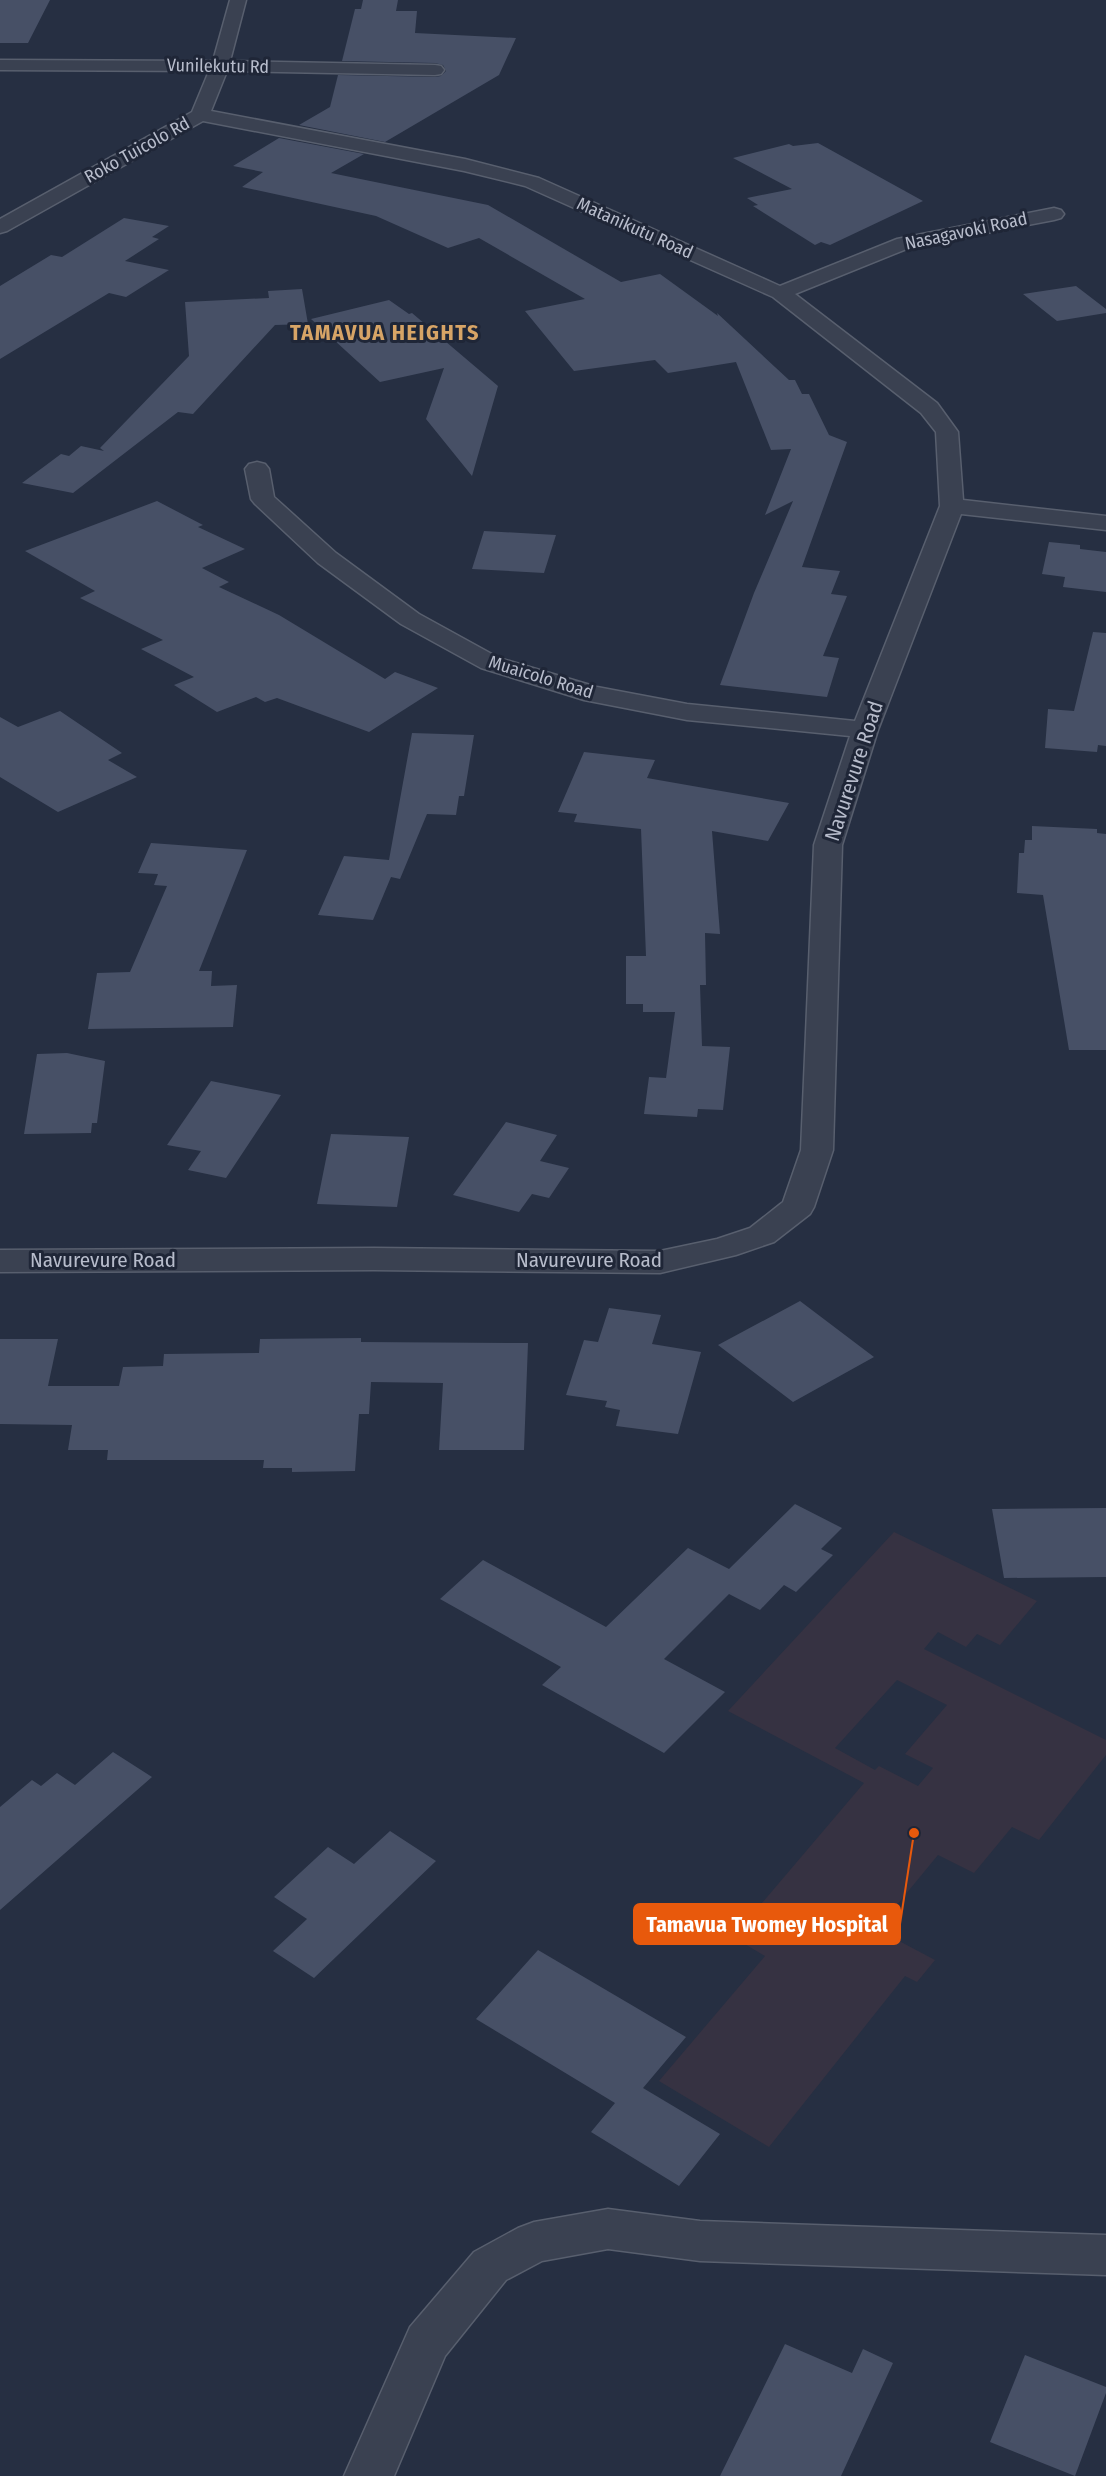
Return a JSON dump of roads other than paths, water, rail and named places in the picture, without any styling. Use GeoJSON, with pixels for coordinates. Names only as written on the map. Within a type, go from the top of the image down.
{"type":"FeatureCollection","features":[{"type":"Feature","properties":{"kind":"street","name":"Roko Tuicolo Rd"},"geometry":{"type":"LineString","coordinates":[[0,227],[200,115],[220,66],[238,0]]}},
{"type":"Feature","properties":{"kind":"street","name":"Vunilekutu Rd"},"geometry":{"type":"LineString","coordinates":[[0,65],[435,70]]}},
{"type":"Feature","properties":{"kind":"street","name":"Matanikutu Road"},"geometry":{"type":"LineString","coordinates":[[200,115],[465,165],[532,182],[780,293],[929,408],[947,432],[952,506]]}},
{"type":"Feature","properties":{"kind":"street","name":"Nasagavoki Road"},"geometry":{"type":"LineString","coordinates":[[780,293],[904,243],[1054,214]]}},
{"type":"Feature","properties":{"kind":"street","name":"Muaicolo Road"},"geometry":{"type":"LineString","coordinates":[[257,469],[263,499],[327,558],[410,619],[490,663],[593,694],[687,712],[865,730]]}},
{"type":"Feature","properties":{"kind":"street"},"geometry":{"type":"LineString","coordinates":[[952,506],[1106,523]]}},
{"type":"Feature","properties":{"kind":"street","name":"Navurevure Road"},"geometry":{"type":"LineString","coordinates":[[0,1261],[374,1259],[660,1262],[724,1248],[762,1235],[798,1207],[817,1149],[828,845],[865,730],[952,506]]}},
{"type":"Feature","properties":{"kind":"street"},"geometry":{"type":"LineString","coordinates":[[369,2476],[428,2342],[490,2266],[534,2242],[608,2229],[700,2241],[1106,2255]]}},
{"type":"Feature","properties":{"kind":"place","name":"Tamavua Twomey Hospital"},"geometry":{"type":"Point","coordinates":[914,1833]}},
{"type":"Feature","properties":{"kind":"district","name":"TAMAVUA HEIGHTS"},"geometry":{"type":"Point","coordinates":[385,332]}}]}
